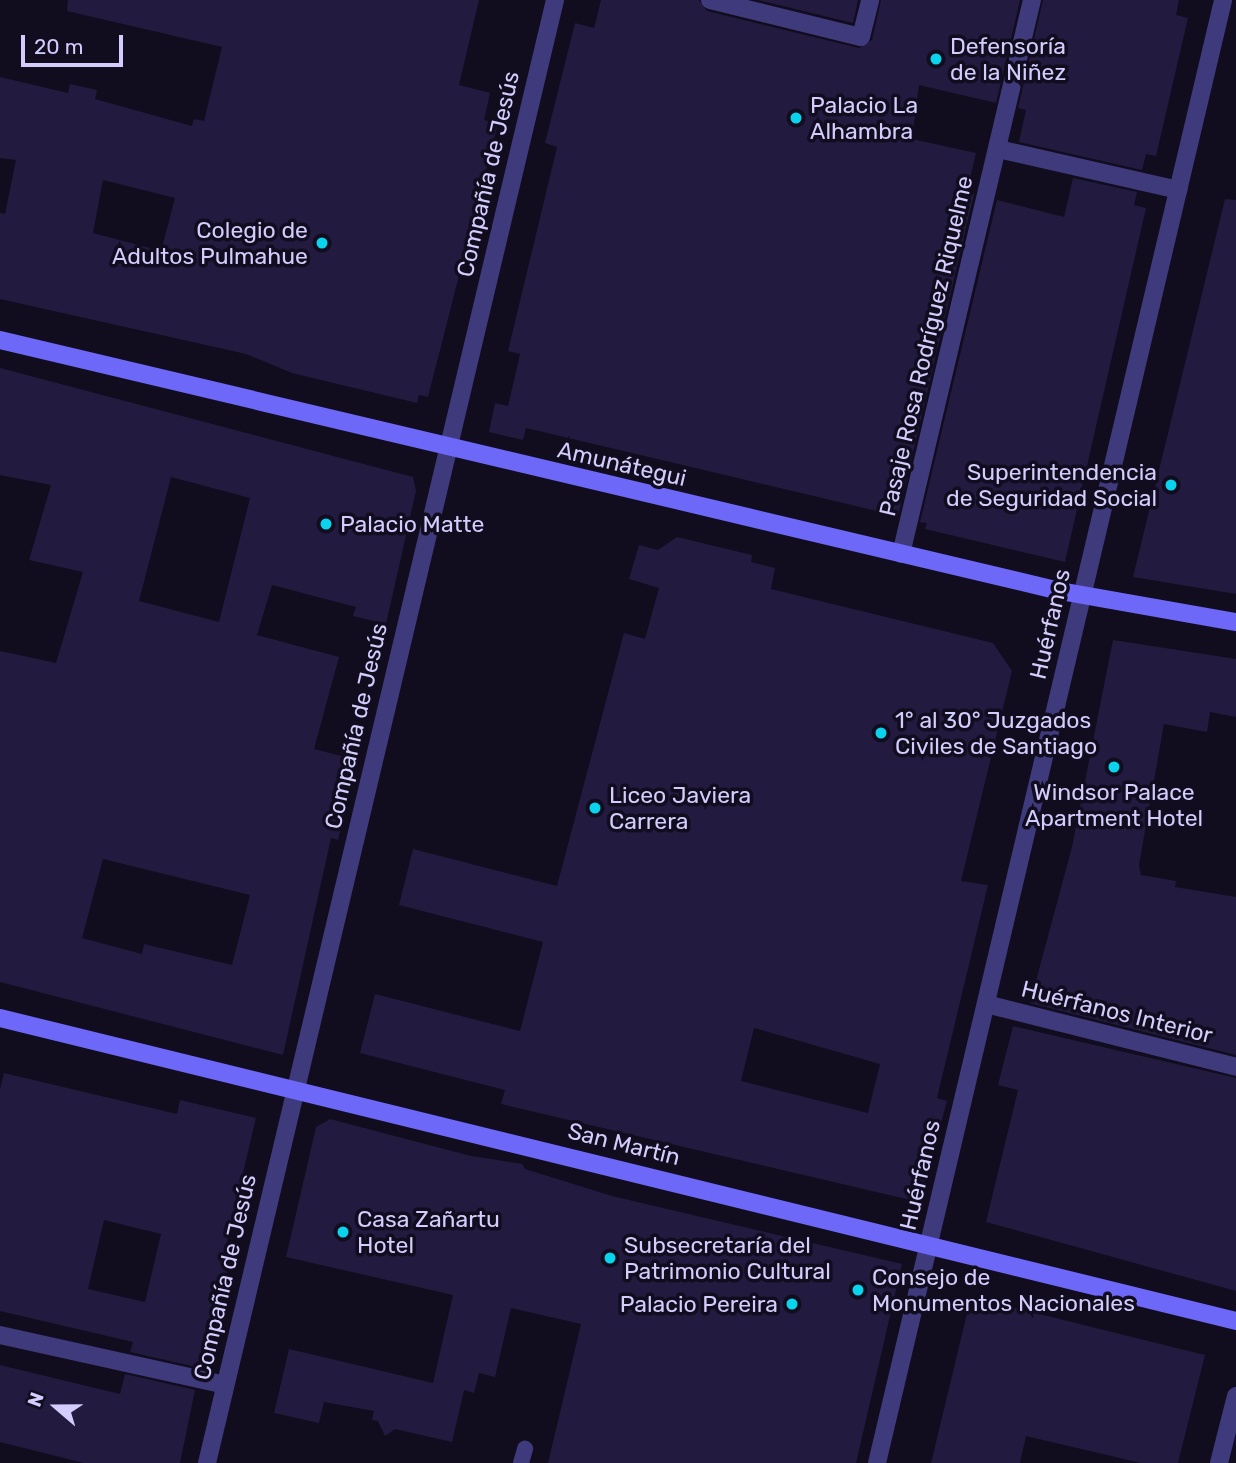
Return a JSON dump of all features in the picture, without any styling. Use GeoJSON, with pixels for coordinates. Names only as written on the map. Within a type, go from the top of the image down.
{"type":"FeatureCollection","features":[{"type":"Feature","properties":{"kind":"main road","name":"Amunátegui"},"geometry":{"type":"LineString","coordinates":[[0,340],[447,449],[1082,596],[1236,622]]}},
{"type":"Feature","properties":{"kind":"main road","name":"San Martín"},"geometry":{"type":"LineString","coordinates":[[0,1018],[929,1243],[1236,1321]]}},
{"type":"Feature","properties":{"kind":"street","name":"Compañía de Jesús"},"geometry":{"type":"LineString","coordinates":[[207,1463],[555,0]]}},
{"type":"Feature","properties":{"kind":"street"},"geometry":{"type":"LineString","coordinates":[[710,0],[861,37],[870,0]]}},
{"type":"Feature","properties":{"kind":"street","name":"Pasaje Rosa Rodríguez Riquelme"},"geometry":{"type":"LineString","coordinates":[[901,554],[1032,0]]}},
{"type":"Feature","properties":{"kind":"street","name":"Huérfanos"},"geometry":{"type":"LineString","coordinates":[[877,1463],[1223,0]]}},
{"type":"Feature","properties":{"kind":"street"},"geometry":{"type":"LineString","coordinates":[[998,149],[1178,190]]}},
{"type":"Feature","properties":{"kind":"street","name":"Huérfanos Interior"},"geometry":{"type":"LineString","coordinates":[[986,1004],[1236,1067]]}},
{"type":"Feature","properties":{"kind":"street"},"geometry":{"type":"LineString","coordinates":[[0,1335],[225,1385]]}},
{"type":"Feature","properties":{"kind":"street"},"geometry":{"type":"LineString","coordinates":[[1219,1463],[1236,1396]]}},
{"type":"Feature","properties":{"kind":"building"},"geometry":{"type":"Polygon","coordinates":[[[68,0],[479,0],[459,85],[490,93],[484,120],[498,123],[428,397],[419,395],[417,403],[292,373],[246,354],[0,299],[0,213],[5,214],[16,160],[0,158],[0,77],[68,93],[70,84],[97,90],[95,99],[192,126],[194,119],[204,121],[222,47],[67,11],[68,0]],[[103,180],[93,233],[161,251],[175,198],[103,180]]]}},
{"type":"Feature","properties":{"kind":"building"},"geometry":{"type":"Polygon","coordinates":[[[601,0],[699,0],[707,11],[859,48],[872,40],[881,0],[1020,0],[996,103],[919,85],[912,139],[976,153],[967,192],[974,194],[898,516],[526,428],[523,440],[489,432],[495,403],[508,406],[520,354],[508,351],[557,147],[545,143],[575,23],[594,28],[601,0]]]}},
{"type":"Feature","properties":{"kind":"building"},"geometry":{"type":"Polygon","coordinates":[[[758,0],[858,0],[853,23],[758,0]]]}},
{"type":"Feature","properties":{"kind":"building"},"geometry":{"type":"Polygon","coordinates":[[[1043,0],[1179,0],[1176,15],[1188,18],[1156,156],[1146,154],[1142,170],[1019,142],[1026,110],[1018,108],[1043,0]]]}},
{"type":"Feature","properties":{"kind":"building"},"geometry":{"type":"Polygon","coordinates":[[[1073,178],[1137,192],[1134,205],[1146,208],[1065,562],[925,529],[927,523],[920,522],[997,200],[1064,217],[1073,178]]]}},
{"type":"Feature","properties":{"kind":"building"},"geometry":{"type":"Polygon","coordinates":[[[1225,199],[1236,200],[1236,594],[1133,577],[1225,199]]]}},
{"type":"Feature","properties":{"kind":"building"},"geometry":{"type":"Polygon","coordinates":[[[0,368],[413,477],[416,491],[386,624],[353,616],[356,607],[272,585],[257,635],[339,657],[314,749],[357,760],[338,840],[331,838],[283,1055],[0,982],[0,651],[56,663],[83,572],[29,560],[51,485],[0,475],[0,368]],[[171,477],[139,601],[219,622],[250,498],[171,477]],[[103,859],[82,938],[142,954],[144,944],[232,965],[250,895],[103,859]]]}},
{"type":"Feature","properties":{"kind":"building"},"geometry":{"type":"Polygon","coordinates":[[[677,537],[752,555],[751,562],[775,568],[771,589],[993,643],[1012,671],[961,881],[988,885],[937,1098],[947,1101],[919,1202],[501,1104],[505,1090],[360,1053],[375,994],[520,1031],[543,942],[399,905],[413,849],[557,886],[624,633],[645,639],[659,588],[629,579],[639,545],[658,550],[677,537]],[[754,1028],[741,1081],[868,1113],[880,1064],[754,1028]]]}},
{"type":"Feature","properties":{"kind":"building"},"geometry":{"type":"Polygon","coordinates":[[[1113,640],[1236,659],[1236,717],[1210,712],[1207,732],[1164,724],[1139,865],[1141,875],[1176,881],[1175,887],[1236,897],[1236,1055],[1030,1003],[1072,847],[1113,640]]]}},
{"type":"Feature","properties":{"kind":"building"},"geometry":{"type":"Polygon","coordinates":[[[1013,1026],[1236,1078],[1236,1291],[986,1222],[1018,1090],[998,1085],[1013,1026]]]}},
{"type":"Feature","properties":{"kind":"building"},"geometry":{"type":"Polygon","coordinates":[[[4,1073],[177,1114],[180,1100],[256,1118],[225,1249],[231,1256],[201,1368],[130,1352],[133,1342],[0,1311],[0,1089],[4,1073]],[[104,1220],[88,1289],[145,1302],[161,1234],[104,1220]]]}},
{"type":"Feature","properties":{"kind":"building"},"geometry":{"type":"Polygon","coordinates":[[[330,1119],[471,1156],[522,1164],[525,1169],[612,1196],[902,1264],[856,1463],[548,1463],[581,1324],[511,1308],[495,1377],[479,1373],[474,1393],[464,1390],[452,1442],[395,1429],[385,1436],[378,1421],[372,1420],[374,1411],[324,1402],[319,1423],[274,1413],[289,1349],[433,1383],[453,1295],[286,1257],[316,1127],[330,1119]]]}},
{"type":"Feature","properties":{"kind":"building"},"geometry":{"type":"Polygon","coordinates":[[[971,1297],[1205,1355],[1178,1463],[1141,1463],[1026,1436],[1020,1463],[931,1463],[971,1297]]]}},
{"type":"Feature","properties":{"kind":"building"},"geometry":{"type":"Polygon","coordinates":[[[0,1365],[120,1394],[125,1374],[195,1390],[180,1463],[84,1463],[0,1442],[0,1365]]]}},
{"type":"Feature","properties":{"kind":"place","name":"Defensoría de la Niñez"},"geometry":{"type":"Point","coordinates":[936,59]}},
{"type":"Feature","properties":{"kind":"place","name":"Palacio La Alhambra"},"geometry":{"type":"Point","coordinates":[796,118]}},
{"type":"Feature","properties":{"kind":"place","name":"Colegio de Adultos Pulmahue"},"geometry":{"type":"Point","coordinates":[322,243]}},
{"type":"Feature","properties":{"kind":"place","name":"Superintendencia de Seguridad Social"},"geometry":{"type":"Point","coordinates":[1171,485]}},
{"type":"Feature","properties":{"kind":"place","name":"Palacio Matte"},"geometry":{"type":"Point","coordinates":[326,524]}},
{"type":"Feature","properties":{"kind":"place","name":"1° al 30° Juzgados Civiles de Santiago"},"geometry":{"type":"Point","coordinates":[881,733]}},
{"type":"Feature","properties":{"kind":"place","name":"Windsor Palace Apartment Hotel"},"geometry":{"type":"Point","coordinates":[1114,767]}},
{"type":"Feature","properties":{"kind":"place","name":"Liceo Javiera Carrera"},"geometry":{"type":"Point","coordinates":[595,808]}},
{"type":"Feature","properties":{"kind":"place","name":"Casa Zañartu Hotel"},"geometry":{"type":"Point","coordinates":[343,1232]}},
{"type":"Feature","properties":{"kind":"place","name":"Subsecretaría del Patrimonio Cultural"},"geometry":{"type":"Point","coordinates":[610,1258]}},
{"type":"Feature","properties":{"kind":"place","name":"Consejo de Monumentos Nacionales"},"geometry":{"type":"Point","coordinates":[858,1290]}},
{"type":"Feature","properties":{"kind":"place","name":"Palacio Pereira"},"geometry":{"type":"Point","coordinates":[792,1304]}}]}
